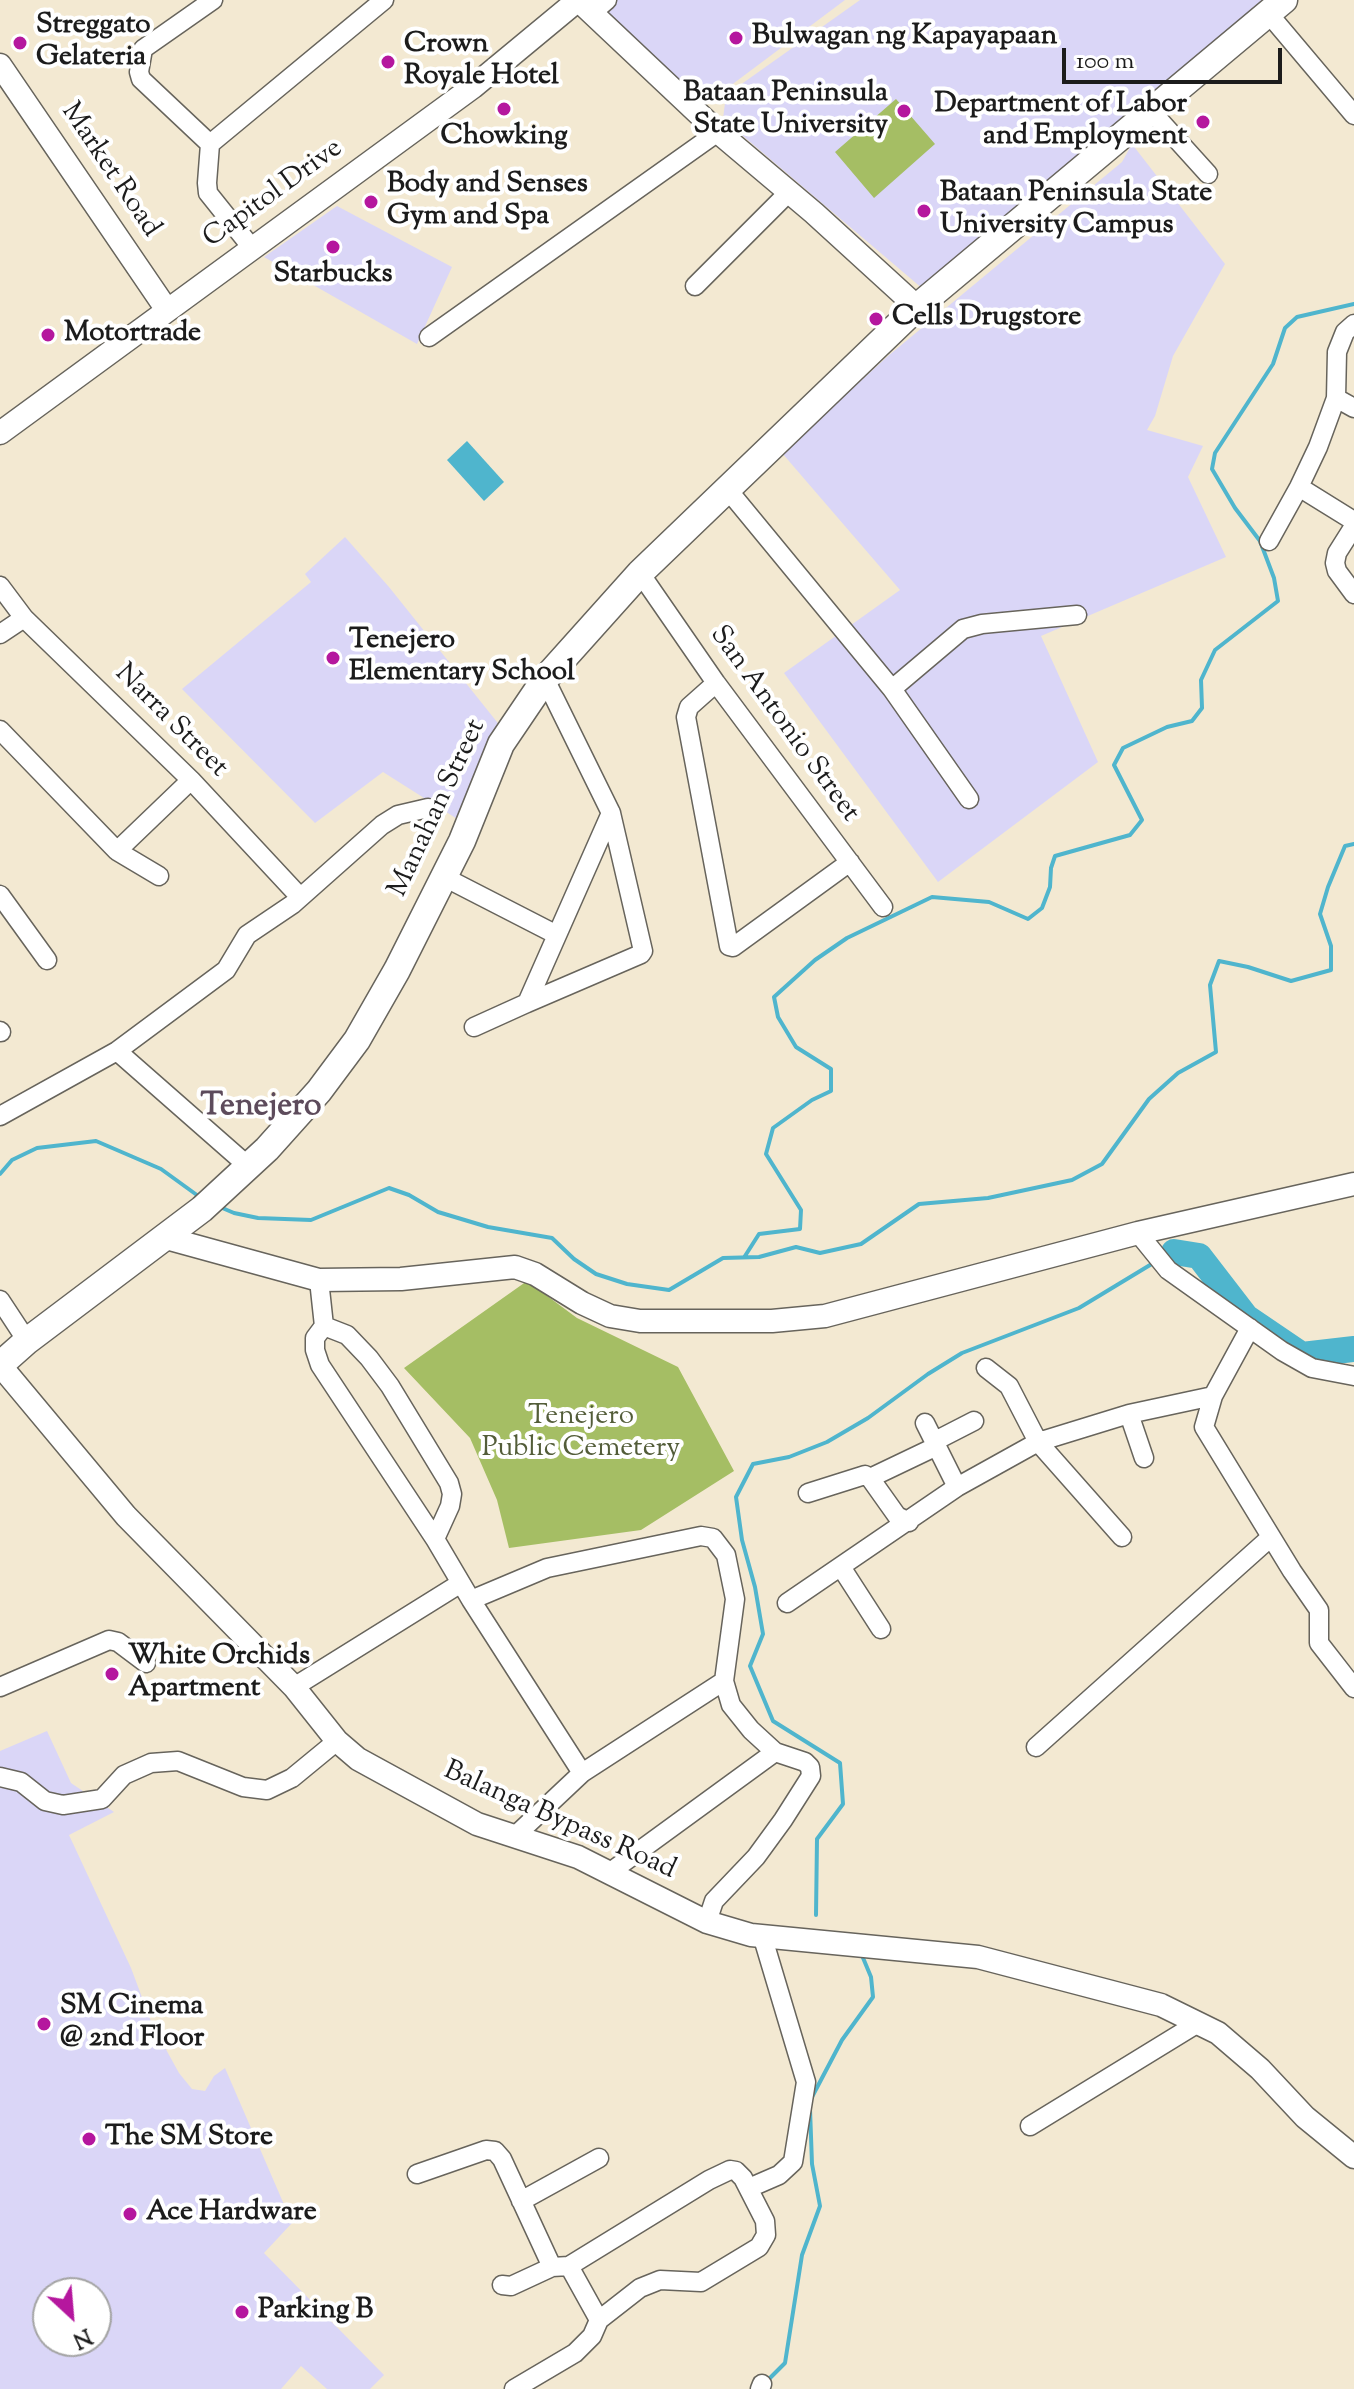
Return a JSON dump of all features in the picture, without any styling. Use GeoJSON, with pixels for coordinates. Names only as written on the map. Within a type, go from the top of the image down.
{"type":"FeatureCollection","features":[{"type":"Feature","properties":{"kind":"main road","name":"Manahan Street"},"geometry":{"type":"LineString","coordinates":[[0,1365],[211,1201],[267,1149],[319,1091],[357,1040],[397,970],[462,841],[501,744],[545,679],[640,573],[917,307],[1276,6]]}},
{"type":"Feature","properties":{"kind":"street"},"geometry":{"type":"LineString","coordinates":[[210,144],[141,79],[139,72],[143,49],[213,0]]}},
{"type":"Feature","properties":{"kind":"street"},"geometry":{"type":"LineString","coordinates":[[252,248],[208,193],[210,144],[364,6],[384,0]]}},
{"type":"Feature","properties":{"kind":"street"},"geometry":{"type":"LineString","coordinates":[[589,3],[718,132],[917,307]]}},
{"type":"Feature","properties":{"kind":"street","name":"Capitol Drive"},"geometry":{"type":"LineString","coordinates":[[0,433],[589,3]]}},
{"type":"Feature","properties":{"kind":"street"},"geometry":{"type":"LineString","coordinates":[[1276,6],[1354,115]]}},
{"type":"Feature","properties":{"kind":"street","name":"Market Road"},"geometry":{"type":"LineString","coordinates":[[0,65],[167,310]]}},
{"type":"Feature","properties":{"kind":"street"},"geometry":{"type":"LineString","coordinates":[[1151,111],[1208,174]]}},
{"type":"Feature","properties":{"kind":"street"},"geometry":{"type":"LineString","coordinates":[[429,337],[718,132]]}},
{"type":"Feature","properties":{"kind":"street"},"geometry":{"type":"LineString","coordinates":[[695,286],[789,192]]}},
{"type":"Feature","properties":{"kind":"street"},"geometry":{"type":"LineString","coordinates":[[1269,541],[1318,447],[1336,398],[1337,352],[1345,332],[1354,324]]}},
{"type":"Feature","properties":{"kind":"street"},"geometry":{"type":"LineString","coordinates":[[1336,398],[1354,408]]}},
{"type":"Feature","properties":{"kind":"street"},"geometry":{"type":"LineString","coordinates":[[1299,487],[1354,524],[1337,553],[1335,563],[1337,571],[1354,594]]}},
{"type":"Feature","properties":{"kind":"street"},"geometry":{"type":"LineString","coordinates":[[728,490],[892,689],[969,799]]}},
{"type":"Feature","properties":{"kind":"street","name":"San Antonio Street"},"geometry":{"type":"LineString","coordinates":[[640,573],[716,683],[883,907]]}},
{"type":"Feature","properties":{"kind":"street","name":"Narra Street"},"geometry":{"type":"LineString","coordinates":[[0,586],[24,618],[191,780],[300,897]]}},
{"type":"Feature","properties":{"kind":"street"},"geometry":{"type":"LineString","coordinates":[[892,689],[963,629],[982,624],[1077,615]]}},
{"type":"Feature","properties":{"kind":"street"},"geometry":{"type":"LineString","coordinates":[[0,634],[24,618]]}},
{"type":"Feature","properties":{"kind":"street"},"geometry":{"type":"LineString","coordinates":[[474,1027],[643,951],[611,813],[545,679]]}},
{"type":"Feature","properties":{"kind":"street"},"geometry":{"type":"LineString","coordinates":[[716,683],[689,707],[686,717],[729,946],[733,947],[850,862]]}},
{"type":"Feature","properties":{"kind":"street"},"geometry":{"type":"LineString","coordinates":[[0,730],[117,851],[159,876]]}},
{"type":"Feature","properties":{"kind":"street"},"geometry":{"type":"LineString","coordinates":[[117,851],[191,780]]}},
{"type":"Feature","properties":{"kind":"street"},"geometry":{"type":"LineString","coordinates":[[0,1116],[117,1051],[226,970],[247,935],[300,897],[390,819],[428,808]]}},
{"type":"Feature","properties":{"kind":"street"},"geometry":{"type":"LineString","coordinates":[[527,1003],[611,813]]}},
{"type":"Feature","properties":{"kind":"street"},"geometry":{"type":"LineString","coordinates":[[444,877],[557,935]]}},
{"type":"Feature","properties":{"kind":"street"},"geometry":{"type":"LineString","coordinates":[[0,895],[47,960]]}},
{"type":"Feature","properties":{"kind":"street"},"geometry":{"type":"LineString","coordinates":[[117,1051],[248,1166]]}},
{"type":"Feature","properties":{"kind":"street"},"geometry":{"type":"LineString","coordinates":[[166,1238],[319,1280],[401,1279],[515,1267],[535,1274],[610,1316],[640,1321],[772,1321],[825,1316],[1144,1241],[1354,1184]]}},
{"type":"Feature","properties":{"kind":"street"},"geometry":{"type":"LineString","coordinates":[[1144,1241],[1168,1270],[1282,1351],[1312,1368],[1354,1376]]}},
{"type":"Feature","properties":{"kind":"street"},"geometry":{"type":"LineString","coordinates":[[319,1280],[324,1326],[315,1338],[315,1350],[320,1365],[435,1539],[582,1773]]}},
{"type":"Feature","properties":{"kind":"street"},"geometry":{"type":"LineString","coordinates":[[0,1300],[27,1341]]}},
{"type":"Feature","properties":{"kind":"street"},"geometry":{"type":"LineString","coordinates":[[324,1326],[347,1335],[369,1358],[390,1386],[449,1483],[452,1494],[450,1506],[435,1539]]}},
{"type":"Feature","properties":{"kind":"street"},"geometry":{"type":"LineString","coordinates":[[1250,1328],[1213,1396],[1204,1419],[1207,1436],[1319,1610],[1319,1643],[1354,1688]]}},
{"type":"Feature","properties":{"kind":"street","name":"Balanga Bypass Road"},"geometry":{"type":"LineString","coordinates":[[0,1365],[126,1516],[294,1687],[337,1741],[358,1759],[477,1824],[578,1857],[707,1922],[751,1935],[978,1957],[1161,2005],[1218,2033],[1260,2069],[1305,2117],[1354,2157]]}},
{"type":"Feature","properties":{"kind":"street"},"geometry":{"type":"LineString","coordinates":[[986,1368],[1009,1386],[1038,1442],[1122,1537]]}},
{"type":"Feature","properties":{"kind":"street"},"geometry":{"type":"LineString","coordinates":[[787,1603],[957,1487],[1038,1442],[1129,1414],[1213,1396]]}},
{"type":"Feature","properties":{"kind":"street"},"geometry":{"type":"LineString","coordinates":[[1129,1414],[1144,1458]]}},
{"type":"Feature","properties":{"kind":"street"},"geometry":{"type":"LineString","coordinates":[[870,1478],[974,1421]]}},
{"type":"Feature","properties":{"kind":"street"},"geometry":{"type":"LineString","coordinates":[[925,1423],[957,1487]]}},
{"type":"Feature","properties":{"kind":"street"},"geometry":{"type":"LineString","coordinates":[[808,1493],[865,1475],[897,1516],[909,1522]]}},
{"type":"Feature","properties":{"kind":"street"},"geometry":{"type":"LineString","coordinates":[[471,1600],[547,1568],[701,1536],[713,1538],[726,1555],[735,1599],[724,1681],[731,1705],[738,1716],[775,1752],[805,1762],[810,1767],[811,1776],[756,1857],[714,1901],[707,1922]]}},
{"type":"Feature","properties":{"kind":"street"},"geometry":{"type":"LineString","coordinates":[[1036,1747],[1271,1537]]}},
{"type":"Feature","properties":{"kind":"street"},"geometry":{"type":"LineString","coordinates":[[841,1567],[881,1629]]}},
{"type":"Feature","properties":{"kind":"street"},"geometry":{"type":"LineString","coordinates":[[294,1687],[461,1583]]}},
{"type":"Feature","properties":{"kind":"street"},"geometry":{"type":"LineString","coordinates":[[0,1687],[109,1640],[118,1642],[146,1663]]}},
{"type":"Feature","properties":{"kind":"street"},"geometry":{"type":"LineString","coordinates":[[514,1837],[582,1773],[724,1681]]}},
{"type":"Feature","properties":{"kind":"street"},"geometry":{"type":"LineString","coordinates":[[0,1777],[21,1782],[45,1801],[63,1805],[102,1799],[124,1775],[151,1763],[178,1761],[243,1787],[267,1790],[292,1778],[337,1741]]}},
{"type":"Feature","properties":{"kind":"street"},"geometry":{"type":"LineString","coordinates":[[609,1873],[775,1752]]}},
{"type":"Feature","properties":{"kind":"street"},"geometry":{"type":"LineString","coordinates":[[749,2188],[779,2175],[793,2162],[806,2082],[762,1935]]}},
{"type":"Feature","properties":{"kind":"street"},"geometry":{"type":"LineString","coordinates":[[1030,2126],[1198,2023]]}},
{"type":"Feature","properties":{"kind":"street"},"geometry":{"type":"LineString","coordinates":[[417,2174],[468,2155],[495,2151],[560,2266],[599,2320]]}},
{"type":"Feature","properties":{"kind":"street"},"geometry":{"type":"LineString","coordinates":[[521,2201],[599,2158]]}},
{"type":"Feature","properties":{"kind":"street"},"geometry":{"type":"LineString","coordinates":[[502,2285],[511,2286],[560,2266],[730,2170],[736,2171],[749,2188],[765,2221],[766,2235],[759,2247],[701,2282],[660,2280],[640,2288],[599,2320],[592,2336],[575,2353],[514,2389]]}},
{"type":"Feature","properties":{"kind":"shaded area"},"geometry":{"type":"Polygon","coordinates":[[[591,0],[845,0],[714,98],[702,99],[690,93],[591,0]]]}},
{"type":"Feature","properties":{"kind":"shaded area","name":"Bataan Peninsula State University Campus"},"geometry":{"type":"Polygon","coordinates":[[[860,0],[1266,0],[923,289],[723,119],[726,95],[860,0]]]}},
{"type":"Feature","properties":{"kind":"shaded area"},"geometry":{"type":"Polygon","coordinates":[[[1132,144],[1225,264],[1173,356],[1155,416],[1147,430],[1203,446],[1188,477],[1226,557],[1041,636],[1098,762],[938,882],[784,673],[900,590],[782,453],[888,356],[1122,162],[1132,144]]]}},
{"type":"Feature","properties":{"kind":"shaded area"},"geometry":{"type":"Polygon","coordinates":[[[337,206],[452,267],[417,344],[264,257],[337,206]]]}},
{"type":"Feature","properties":{"kind":"shaded area","name":"Tenejero Elementary School"},"geometry":{"type":"Polygon","coordinates":[[[345,537],[501,727],[462,822],[383,772],[315,823],[182,689],[311,582],[305,574],[345,537]]]}},
{"type":"Feature","properties":{"kind":"shaded area"},"geometry":{"type":"Polygon","coordinates":[[[47,1731],[71,1783],[114,1812],[69,1835],[131,1968],[152,2024],[179,2073],[192,2089],[205,2091],[214,2076],[225,2068],[292,2223],[264,2253],[384,2375],[370,2389],[327,2389],[301,2366],[281,2389],[0,2389],[0,1751],[47,1731]]]}},
{"type":"Feature","properties":{"kind":"green space"},"geometry":{"type":"Polygon","coordinates":[[[896,99],[935,144],[874,198],[835,152],[896,99]]]}},
{"type":"Feature","properties":{"kind":"green space","name":"Tenejero Public Cemetery"},"geometry":{"type":"Polygon","coordinates":[[[527,1281],[577,1318],[678,1367],[734,1471],[641,1530],[509,1548],[497,1500],[470,1438],[404,1368],[527,1281]]]}},
{"type":"Feature","properties":{"kind":"water"},"geometry":{"type":"Polygon","coordinates":[[[467,441],[504,482],[484,501],[447,460],[467,441]]]}},
{"type":"Feature","properties":{"kind":"waterway"},"geometry":{"type":"LineString","coordinates":[[745,1256],[759,1234],[800,1229],[801,1210],[766,1154],[773,1128],[812,1100],[831,1091],[831,1069],[796,1047],[778,1017],[774,997],[815,960],[847,938],[932,897],[989,902],[1028,919],[1042,908],[1050,887],[1055,856],[1130,835],[1142,820],[1114,765],[1123,748],[1167,727],[1192,721],[1202,708],[1201,680],[1215,650],[1278,601],[1274,578],[1260,541],[1235,508],[1212,469],[1215,453],[1273,364],[1285,328],[1297,317],[1354,304]]}},
{"type":"Feature","properties":{"kind":"waterway"},"geometry":{"type":"LineString","coordinates":[[220,1207],[258,1218],[311,1220],[389,1188],[409,1195],[438,1212],[488,1227],[552,1238],[596,1274],[627,1284],[669,1290],[723,1258],[759,1257],[796,1247],[820,1253],[861,1244],[919,1204],[988,1198],[1072,1180],[1102,1164],[1149,1099],[1178,1073],[1216,1052],[1210,985],[1219,961],[1291,981],[1331,970],[1331,946],[1320,914],[1345,846],[1354,844]]}},
{"type":"Feature","properties":{"kind":"waterway"},"geometry":{"type":"LineString","coordinates":[[0,1174],[12,1160],[37,1148],[96,1141],[161,1169],[201,1198]]}},
{"type":"Feature","properties":{"kind":"waterway"},"geometry":{"type":"LineString","coordinates":[[1174,1252],[1199,1256],[1246,1317],[1302,1355],[1354,1349]]}},
{"type":"Feature","properties":{"kind":"waterway"},"geometry":{"type":"LineString","coordinates":[[816,1915],[817,1839],[843,1804],[840,1763],[773,1721],[750,1666],[763,1634],[755,1587],[742,1540],[736,1497],[753,1464],[789,1457],[827,1442],[868,1418],[962,1353],[1079,1308],[1155,1262]]}},
{"type":"Feature","properties":{"kind":"waterway"},"geometry":{"type":"LineString","coordinates":[[812,2097],[842,2040],[873,1997],[871,1977],[861,1953]]}},
{"type":"Feature","properties":{"kind":"waterway"},"geometry":{"type":"LineString","coordinates":[[768,2380],[785,2363],[802,2255],[820,2206],[812,2164],[810,2109]]}},
{"type":"Feature","properties":{"kind":"place","name":"Bulwagan ng Kapayapaan"},"geometry":{"type":"Point","coordinates":[736,38]}},
{"type":"Feature","properties":{"kind":"place","name":"Streggato Gelateria"},"geometry":{"type":"Point","coordinates":[20,43]}},
{"type":"Feature","properties":{"kind":"place","name":"Crown Royale Hotel"},"geometry":{"type":"Point","coordinates":[388,62]}},
{"type":"Feature","properties":{"kind":"place","name":"Chowking"},"geometry":{"type":"Point","coordinates":[504,109]}},
{"type":"Feature","properties":{"kind":"place","name":"Bataan Peninsula State University"},"geometry":{"type":"Point","coordinates":[904,111]}},
{"type":"Feature","properties":{"kind":"place","name":"Department of Labor and Employment"},"geometry":{"type":"Point","coordinates":[1203,122]}},
{"type":"Feature","properties":{"kind":"place","name":"Body and Senses Gym and Spa"},"geometry":{"type":"Point","coordinates":[371,202]}},
{"type":"Feature","properties":{"kind":"place","name":"Bataan Peninsula State University Campus"},"geometry":{"type":"Point","coordinates":[924,211]}},
{"type":"Feature","properties":{"kind":"place","name":"Starbucks"},"geometry":{"type":"Point","coordinates":[333,247]}},
{"type":"Feature","properties":{"kind":"place","name":"Cells Drugstore"},"geometry":{"type":"Point","coordinates":[876,319]}},
{"type":"Feature","properties":{"kind":"place","name":"Motortrade"},"geometry":{"type":"Point","coordinates":[48,335]}},
{"type":"Feature","properties":{"kind":"place","name":"Tenejero Elementary School"},"geometry":{"type":"Point","coordinates":[333,658]}},
{"type":"Feature","properties":{"kind":"place","name":"White Orchids Apartment"},"geometry":{"type":"Point","coordinates":[112,1674]}},
{"type":"Feature","properties":{"kind":"place","name":"SM Cinema @ 2nd Floor"},"geometry":{"type":"Point","coordinates":[44,2024]}},
{"type":"Feature","properties":{"kind":"place","name":"The SM Store"},"geometry":{"type":"Point","coordinates":[89,2139]}},
{"type":"Feature","properties":{"kind":"place","name":"Ace Hardware"},"geometry":{"type":"Point","coordinates":[130,2214]}},
{"type":"Feature","properties":{"kind":"place","name":"Parking B"},"geometry":{"type":"Point","coordinates":[242,2312]}},
{"type":"Feature","properties":{"kind":"district","name":"Tenejero"},"geometry":{"type":"Point","coordinates":[261,1109]}}]}
